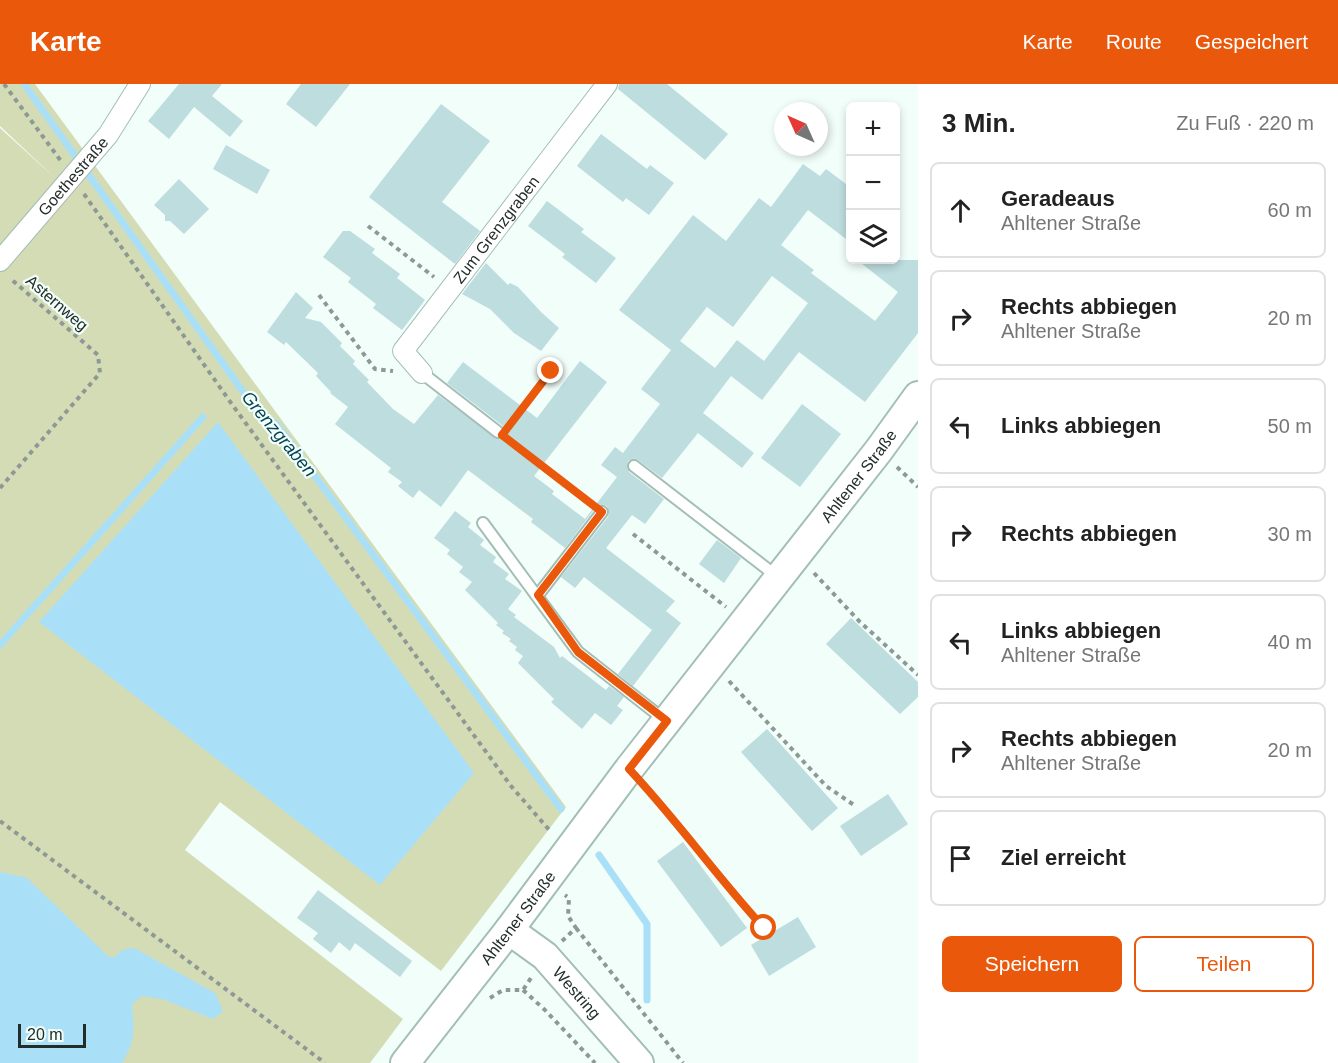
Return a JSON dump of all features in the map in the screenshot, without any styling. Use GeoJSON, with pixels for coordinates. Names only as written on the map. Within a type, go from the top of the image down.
{"type":"FeatureCollection","features":[{"type":"Feature","properties":{"kind":"main road","name":"Ahltener Straße"},"geometry":{"type":"LineString","coordinates":[[405,1063],[509,930],[629,769],[879,450],[918,396]]}},
{"type":"Feature","properties":{"kind":"main road","name":"Westring"},"geometry":{"type":"LineString","coordinates":[[509,930],[545,956],[639,1063]]}},
{"type":"Feature","properties":{"kind":"street","name":"Goethestraße"},"geometry":{"type":"LineString","coordinates":[[4,269],[80,167],[108,135],[140,84]]}},
{"type":"Feature","properties":{"kind":"street","name":"Zum Grenzgraben"},"geometry":{"type":"LineString","coordinates":[[422,373],[403,351],[607,84]]}},
{"type":"Feature","properties":{"kind":"lane"},"geometry":{"type":"LineString","coordinates":[[422,373],[500,434]]}},
{"type":"Feature","properties":{"kind":"lane"},"geometry":{"type":"LineString","coordinates":[[634,466],[779,578]]}},
{"type":"Feature","properties":{"kind":"lane"},"geometry":{"type":"LineString","coordinates":[[538,595],[602,512]]}},
{"type":"Feature","properties":{"kind":"lane"},"geometry":{"type":"LineString","coordinates":[[483,523],[578,652],[667,721]]}},
{"type":"Feature","properties":{"kind":"path"},"geometry":{"type":"LineString","coordinates":[[4,84],[80,167],[238,412],[511,786],[567,850]]}},
{"type":"Feature","properties":{"kind":"path"},"geometry":{"type":"LineString","coordinates":[[368,226],[450,289]]}},
{"type":"Feature","properties":{"kind":"path","name":"Asternweg"},"geometry":{"type":"LineString","coordinates":[[0,488],[100,373],[98,355],[4,269]]}},
{"type":"Feature","properties":{"kind":"path"},"geometry":{"type":"LineString","coordinates":[[319,295],[375,369],[422,373]]}},
{"type":"Feature","properties":{"kind":"path"},"geometry":{"type":"LineString","coordinates":[[509,426],[551,371]]}},
{"type":"Feature","properties":{"kind":"path"},"geometry":{"type":"LineString","coordinates":[[500,434],[602,512]]}},
{"type":"Feature","properties":{"kind":"path"},"geometry":{"type":"LineString","coordinates":[[633,534],[745,621]]}},
{"type":"Feature","properties":{"kind":"path"},"geometry":{"type":"LineString","coordinates":[[797,555],[859,621],[918,675]]}},
{"type":"Feature","properties":{"kind":"path"},"geometry":{"type":"LineString","coordinates":[[712,663],[826,786],[854,805]]}},
{"type":"Feature","properties":{"kind":"path"},"geometry":{"type":"LineString","coordinates":[[629,769],[660,802],[739,901],[764,928]]}},
{"type":"Feature","properties":{"kind":"path"},"geometry":{"type":"LineString","coordinates":[[0,821],[326,1063]]}},
{"type":"Feature","properties":{"kind":"path"},"geometry":{"type":"LineString","coordinates":[[545,880],[568,898],[568,916],[576,928],[683,1063]]}},
{"type":"Feature","properties":{"kind":"path"},"geometry":{"type":"LineString","coordinates":[[523,990],[545,956],[576,928]]}},
{"type":"Feature","properties":{"kind":"path"},"geometry":{"type":"LineString","coordinates":[[484,1002],[503,990],[523,990],[595,1063]]}},
{"type":"Feature","properties":{"kind":"green space"},"geometry":{"type":"Polygon","coordinates":[[[0,84],[35,84],[566,807],[441,971],[220,802],[185,850],[403,1019],[370,1063],[0,1063],[0,128],[55,178],[0,126],[0,84]]]}},
{"type":"Feature","properties":{"kind":"water"},"geometry":{"type":"Polygon","coordinates":[[[218,422],[474,773],[380,885],[39,622],[218,422]]]}},
{"type":"Feature","properties":{"kind":"water"},"geometry":{"type":"Polygon","coordinates":[[[0,872],[27,878],[109,957],[115,957],[122,950],[134,948],[215,993],[223,1011],[213,1019],[162,999],[142,996],[132,1004],[133,1035],[130,1048],[122,1063],[0,1063],[0,872]]]}},
{"type":"Feature","properties":{"kind":"building"},"geometry":{"type":"Polygon","coordinates":[[[179,84],[222,84],[212,96],[243,121],[230,137],[194,107],[169,139],[148,121],[179,84]]]}},
{"type":"Feature","properties":{"kind":"building"},"geometry":{"type":"Polygon","coordinates":[[[301,84],[350,84],[316,127],[286,104],[301,84]]]}},
{"type":"Feature","properties":{"kind":"building"},"geometry":{"type":"Polygon","coordinates":[[[619,84],[667,84],[728,134],[705,160],[618,89],[619,84]]]}},
{"type":"Feature","properties":{"kind":"building"},"geometry":{"type":"Polygon","coordinates":[[[441,104],[490,141],[442,202],[480,231],[455,264],[369,197],[441,104]]]}},
{"type":"Feature","properties":{"kind":"building"},"geometry":{"type":"Polygon","coordinates":[[[601,134],[647,169],[650,165],[674,183],[649,215],[626,198],[623,202],[577,166],[601,134]]]}},
{"type":"Feature","properties":{"kind":"building"},"geometry":{"type":"Polygon","coordinates":[[[226,145],[270,170],[257,194],[213,169],[226,145]]]}},
{"type":"Feature","properties":{"kind":"building"},"geometry":{"type":"Polygon","coordinates":[[[803,164],[820,176],[826,169],[846,184],[846,239],[808,210],[781,245],[814,270],[811,273],[875,321],[898,292],[862,264],[900,264],[900,260],[918,260],[918,333],[865,402],[799,352],[762,400],[731,376],[703,413],[754,453],[742,468],[698,433],[662,478],[638,460],[628,461],[629,472],[664,499],[645,524],[632,515],[606,548],[675,601],[666,611],[681,623],[633,686],[618,674],[652,630],[584,577],[575,588],[561,577],[608,517],[607,506],[596,507],[565,548],[531,522],[533,519],[468,470],[441,507],[419,490],[413,498],[398,486],[402,482],[388,472],[391,468],[335,424],[348,407],[330,393],[316,376],[318,373],[286,342],[284,345],[267,332],[296,292],[313,308],[305,318],[321,322],[342,343],[340,346],[355,361],[353,364],[393,409],[414,424],[438,395],[498,439],[504,436],[503,426],[447,383],[463,362],[537,418],[580,361],[607,382],[534,476],[554,491],[552,494],[585,519],[617,477],[601,465],[615,447],[623,453],[660,404],[641,389],[671,350],[619,310],[693,215],[726,241],[759,198],[771,207],[803,164]],[[772,276],[733,327],[707,307],[680,341],[715,368],[737,340],[764,361],[808,303],[772,276]]]}},
{"type":"Feature","properties":{"kind":"building"},"geometry":{"type":"Polygon","coordinates":[[[179,179],[209,209],[184,234],[170,221],[165,221],[165,215],[154,205],[179,179]]]}},
{"type":"Feature","properties":{"kind":"building"},"geometry":{"type":"Polygon","coordinates":[[[547,201],[584,229],[581,232],[616,258],[596,283],[562,257],[565,254],[528,226],[547,201]]]}},
{"type":"Feature","properties":{"kind":"building"},"geometry":{"type":"Polygon","coordinates":[[[343,231],[350,231],[375,249],[372,253],[400,274],[397,278],[425,300],[402,330],[373,308],[376,304],[348,282],[351,278],[323,257],[343,231]]]}},
{"type":"Feature","properties":{"kind":"building"},"geometry":{"type":"Polygon","coordinates":[[[486,263],[508,285],[510,283],[518,287],[559,328],[541,351],[514,333],[490,309],[462,294],[486,263]]]}},
{"type":"Feature","properties":{"kind":"building"},"geometry":{"type":"Polygon","coordinates":[[[802,404],[841,434],[800,487],[761,458],[802,404]]]}},
{"type":"Feature","properties":{"kind":"building"},"geometry":{"type":"Polygon","coordinates":[[[455,511],[471,523],[468,527],[484,540],[480,545],[496,557],[493,562],[509,574],[505,579],[522,591],[508,609],[516,615],[514,617],[554,647],[560,658],[562,656],[606,690],[609,686],[624,697],[617,706],[623,710],[611,725],[595,713],[582,729],[551,702],[554,699],[518,663],[523,656],[515,650],[517,647],[502,633],[504,631],[496,625],[498,623],[465,590],[472,582],[459,572],[463,567],[447,554],[450,550],[434,538],[455,511]]]}},
{"type":"Feature","properties":{"kind":"building"},"geometry":{"type":"Polygon","coordinates":[[[717,540],[741,558],[724,583],[699,564],[717,540]]]}},
{"type":"Feature","properties":{"kind":"building"},"geometry":{"type":"Polygon","coordinates":[[[851,618],[918,682],[918,697],[900,714],[826,644],[851,618]]]}},
{"type":"Feature","properties":{"kind":"building"},"geometry":{"type":"Polygon","coordinates":[[[767,729],[838,808],[812,831],[741,752],[767,729]]]}},
{"type":"Feature","properties":{"kind":"building"},"geometry":{"type":"Polygon","coordinates":[[[888,794],[908,824],[861,856],[840,826],[888,794]]]}},
{"type":"Feature","properties":{"kind":"building"},"geometry":{"type":"Polygon","coordinates":[[[683,842],[747,928],[721,947],[657,861],[683,842]]]}},
{"type":"Feature","properties":{"kind":"building"},"geometry":{"type":"Polygon","coordinates":[[[318,890],[412,961],[400,977],[355,943],[350,951],[339,942],[331,953],[313,939],[318,933],[297,918],[318,890]]]}},
{"type":"Feature","properties":{"kind":"building"},"geometry":{"type":"Polygon","coordinates":[[[798,917],[816,947],[769,976],[751,945],[798,917]]]}},
{"type":"Feature","properties":{"kind":"waterway","name":"Grenzgraben"},"geometry":{"type":"LineString","coordinates":[[24,84],[251,403],[278,426],[561,809]]}},
{"type":"Feature","properties":{"kind":"waterway"},"geometry":{"type":"LineString","coordinates":[[0,645],[203,417]]}},
{"type":"Feature","properties":{"kind":"waterway","name":"Grenzgraben"},"geometry":{"type":"LineString","coordinates":[[599,855],[647,924],[647,1000]]}},
{"type":"Feature","properties":{"kind":"route"},"geometry":{"type":"LineString","coordinates":[[551,371],[502,435],[602,512],[538,595],[578,652],[667,721],[629,769],[660,802],[739,901],[764,928]]}}]}
